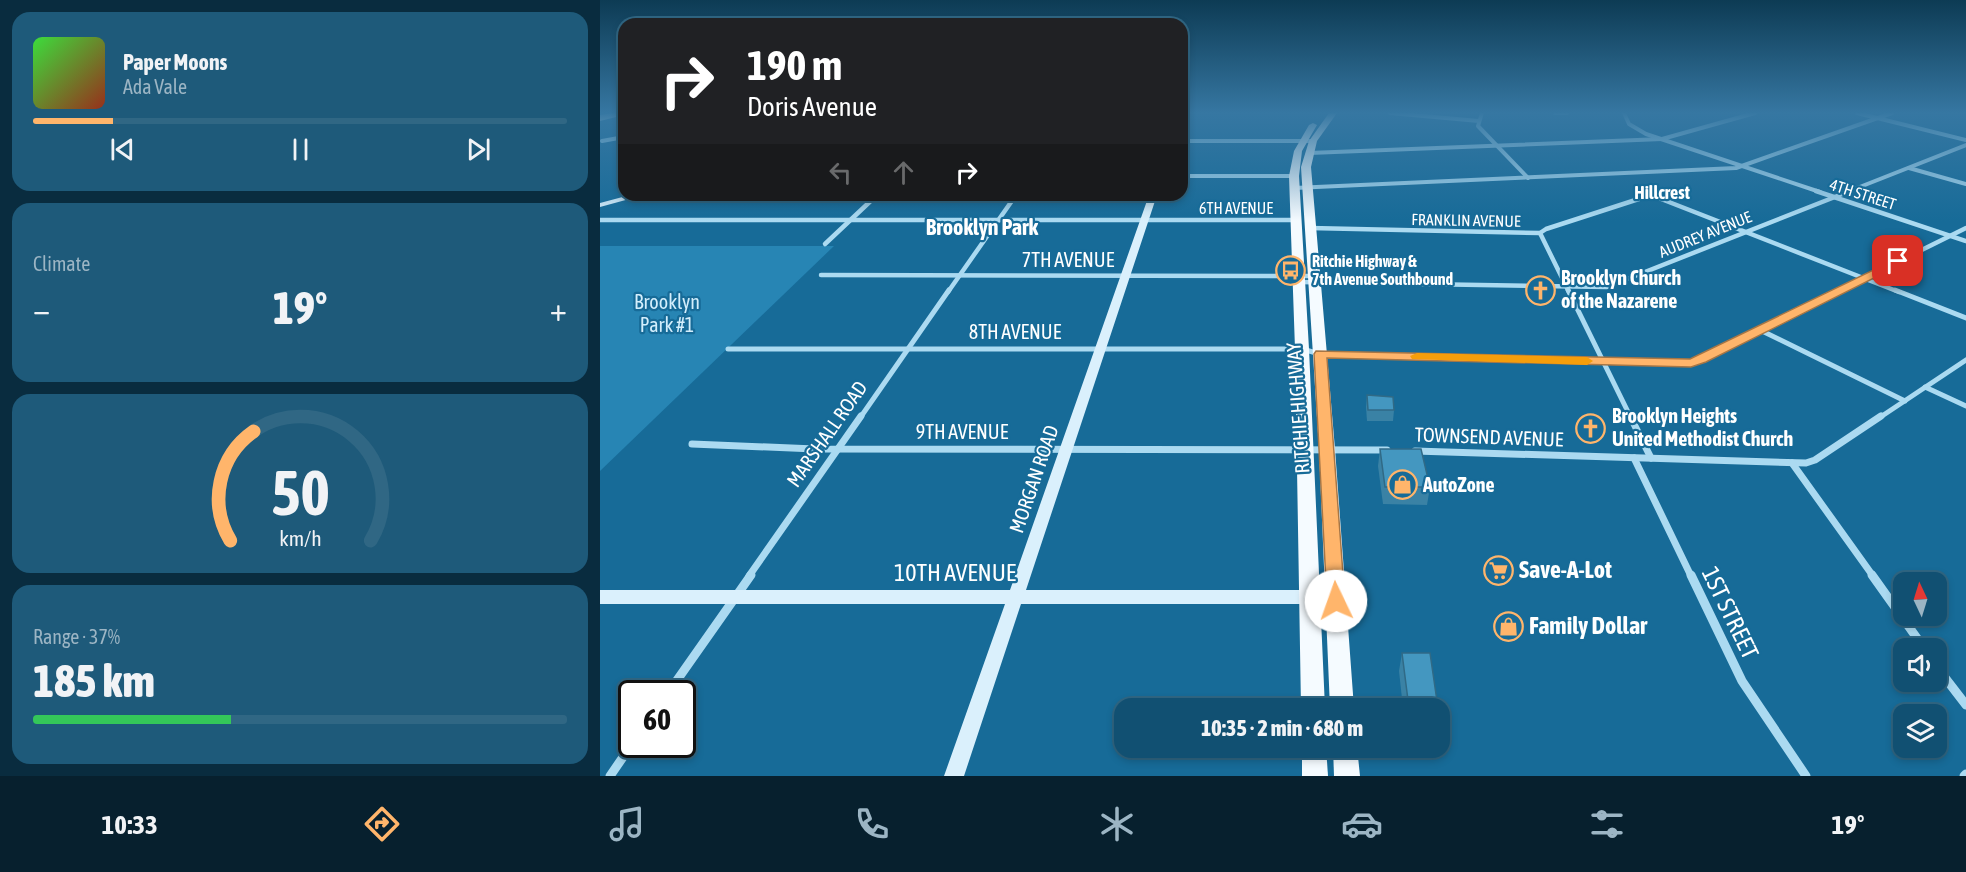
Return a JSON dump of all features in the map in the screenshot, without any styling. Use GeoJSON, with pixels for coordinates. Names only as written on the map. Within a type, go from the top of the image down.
{"type":"FeatureCollection","features":[{"type":"Feature","properties":{"kind":"main road","name":"RITCHIE HIGHWAY"},"geometry":{"type":"LineString","coordinates":[[1299,149],[1294,163],[1294,188],[1302,349],[1313,698]]}},
{"type":"Feature","properties":{"kind":"main road","name":"RITCHIE HIGHWAY"},"geometry":{"type":"LineString","coordinates":[[1310,149],[1306,167],[1307,187],[1327,449],[1341,698]]}},
{"type":"Feature","properties":{"kind":"main road"},"geometry":{"type":"LineString","coordinates":[[1314,758],[1315,776]]}},
{"type":"Feature","properties":{"kind":"main road"},"geometry":{"type":"LineString","coordinates":[[1346,758],[1347,776]]}},
{"type":"Feature","properties":{"kind":"street"},"geometry":{"type":"LineString","coordinates":[[1308,153],[1411,149]]}},
{"type":"Feature","properties":{"kind":"street"},"geometry":{"type":"LineString","coordinates":[[1501,149],[1528,178]]}},
{"type":"Feature","properties":{"kind":"street","name":"4TH STREET"},"geometry":{"type":"LineString","coordinates":[[1690,149],[1966,241]]}},
{"type":"Feature","properties":{"kind":"street"},"geometry":{"type":"LineString","coordinates":[[1294,188],[1700,171],[1741,166],[1789,149]]}},
{"type":"Feature","properties":{"kind":"street","name":"AUDREY AVENUE"},"geometry":{"type":"LineString","coordinates":[[1299,279],[1567,288],[1613,285],[1952,149]]}},
{"type":"Feature","properties":{"kind":"street"},"geometry":{"type":"LineString","coordinates":[[1909,168],[1966,184]]}},
{"type":"Feature","properties":{"kind":"street"},"geometry":{"type":"LineString","coordinates":[[1188,176],[1294,176]]}},
{"type":"Feature","properties":{"kind":"street","name":"FRANKLIN AVENUE"},"geometry":{"type":"LineString","coordinates":[[1310,228],[1540,233],[1546,229],[1651,195],[1746,232]]}},
{"type":"Feature","properties":{"kind":"street"},"geometry":{"type":"LineString","coordinates":[[600,205],[618,200]]}},
{"type":"Feature","properties":{"kind":"street"},"geometry":{"type":"LineString","coordinates":[[825,244],[871,201]]}},
{"type":"Feature","properties":{"kind":"street","name":"MARSHALL ROAD"},"geometry":{"type":"LineString","coordinates":[[677,680],[1012,201]]}},
{"type":"Feature","properties":{"kind":"street","name":"MORGAN ROAD"},"geometry":{"type":"LineString","coordinates":[[954,776],[1151,201]]}},
{"type":"Feature","properties":{"kind":"street","name":"6TH AVENUE"},"geometry":{"type":"LineString","coordinates":[[600,220],[1296,220]]}},
{"type":"Feature","properties":{"kind":"street","name":"8TH AVENUE"},"geometry":{"type":"LineString","coordinates":[[728,349],[1302,349],[1320,354],[1691,363],[1966,228]]}},
{"type":"Feature","properties":{"kind":"street"},"geometry":{"type":"LineString","coordinates":[[1746,232],[1966,318]]}},
{"type":"Feature","properties":{"kind":"street"},"geometry":{"type":"LineString","coordinates":[[1540,233],[1651,458]]}},
{"type":"Feature","properties":{"kind":"street","name":"7TH AVENUE"},"geometry":{"type":"LineString","coordinates":[[822,275],[1299,279]]}},
{"type":"Feature","properties":{"kind":"street"},"geometry":{"type":"LineString","coordinates":[[1760,330],[1905,401]]}},
{"type":"Feature","properties":{"kind":"street","name":"TOWNSEND AVENUE"},"geometry":{"type":"LineString","coordinates":[[1408,451],[1806,463],[1815,460],[1966,360]]}},
{"type":"Feature","properties":{"kind":"street"},"geometry":{"type":"LineString","coordinates":[[1925,387],[1966,406]]}},
{"type":"Feature","properties":{"kind":"street","name":"9TH AVENUE"},"geometry":{"type":"LineString","coordinates":[[692,444],[839,448],[1305,449]]}},
{"type":"Feature","properties":{"kind":"street","name":"TOWNSEND AVENUE"},"geometry":{"type":"LineString","coordinates":[[1305,449],[1399,450]]}},
{"type":"Feature","properties":{"kind":"street","name":"1ST STREET"},"geometry":{"type":"LineString","coordinates":[[1634,458],[1742,681],[1806,776]]}},
{"type":"Feature","properties":{"kind":"street"},"geometry":{"type":"LineString","coordinates":[[1792,463],[1917,638]]}},
{"type":"Feature","properties":{"kind":"street","name":"10TH AVENUE"},"geometry":{"type":"LineString","coordinates":[[600,597],[1309,597]]}},
{"type":"Feature","properties":{"kind":"street"},"geometry":{"type":"LineString","coordinates":[[1947,680],[1966,705]]}},
{"type":"Feature","properties":{"kind":"street"},"geometry":{"type":"LineString","coordinates":[[610,776],[623,758]]}},
{"type":"Feature","properties":{"kind":"green space","name":"Brooklyn Park #1"},"geometry":{"type":"Polygon","coordinates":[[[600,246],[834,246],[600,471],[600,246]]]}},
{"type":"Feature","properties":{"kind":"building"},"geometry":{"type":"Polygon","coordinates":[[[1367,395],[1393,397],[1394,410],[1368,410],[1367,395]]]}},
{"type":"Feature","properties":{"kind":"building"},"geometry":{"type":"Polygon","coordinates":[[[1380,449],[1421,449],[1430,487],[1385,487],[1380,449]]]}},
{"type":"Feature","properties":{"kind":"building"},"geometry":{"type":"Polygon","coordinates":[[[1402,653],[1430,653],[1437,698],[1408,698],[1402,653]]]}},
{"type":"Feature","properties":{"kind":"slow traffic"},"geometry":{"type":"LineString","coordinates":[[1417,356],[1587,361]]}},
{"type":"Feature","properties":{"kind":"place","name":"Ritchie Highway & 7th Avenue Southbound"},"geometry":{"type":"Point","coordinates":[1291,270]}},
{"type":"Feature","properties":{"kind":"place","name":"Brooklyn Church of the Nazarene"},"geometry":{"type":"Point","coordinates":[1540,290]}},
{"type":"Feature","properties":{"kind":"place","name":"Brooklyn Heights United Methodist Church"},"geometry":{"type":"Point","coordinates":[1591,428]}},
{"type":"Feature","properties":{"kind":"place","name":"AutoZone"},"geometry":{"type":"Point","coordinates":[1402,485]}},
{"type":"Feature","properties":{"kind":"place","name":"Save-A-Lot"},"geometry":{"type":"Point","coordinates":[1498,570]}},
{"type":"Feature","properties":{"kind":"place","name":"Family Dollar"},"geometry":{"type":"Point","coordinates":[1508,626]}},
{"type":"Feature","properties":{"kind":"district","name":"Hillcrest"},"geometry":{"type":"Point","coordinates":[1662,193]}},
{"type":"Feature","properties":{"kind":"district","name":"Brooklyn Park"},"geometry":{"type":"Point","coordinates":[982,227]}},
{"type":"Feature","properties":{"kind":"route"},"geometry":{"type":"LineString","coordinates":[[1336,601],[1320,354],[1691,363],[1898,261]]}}]}
